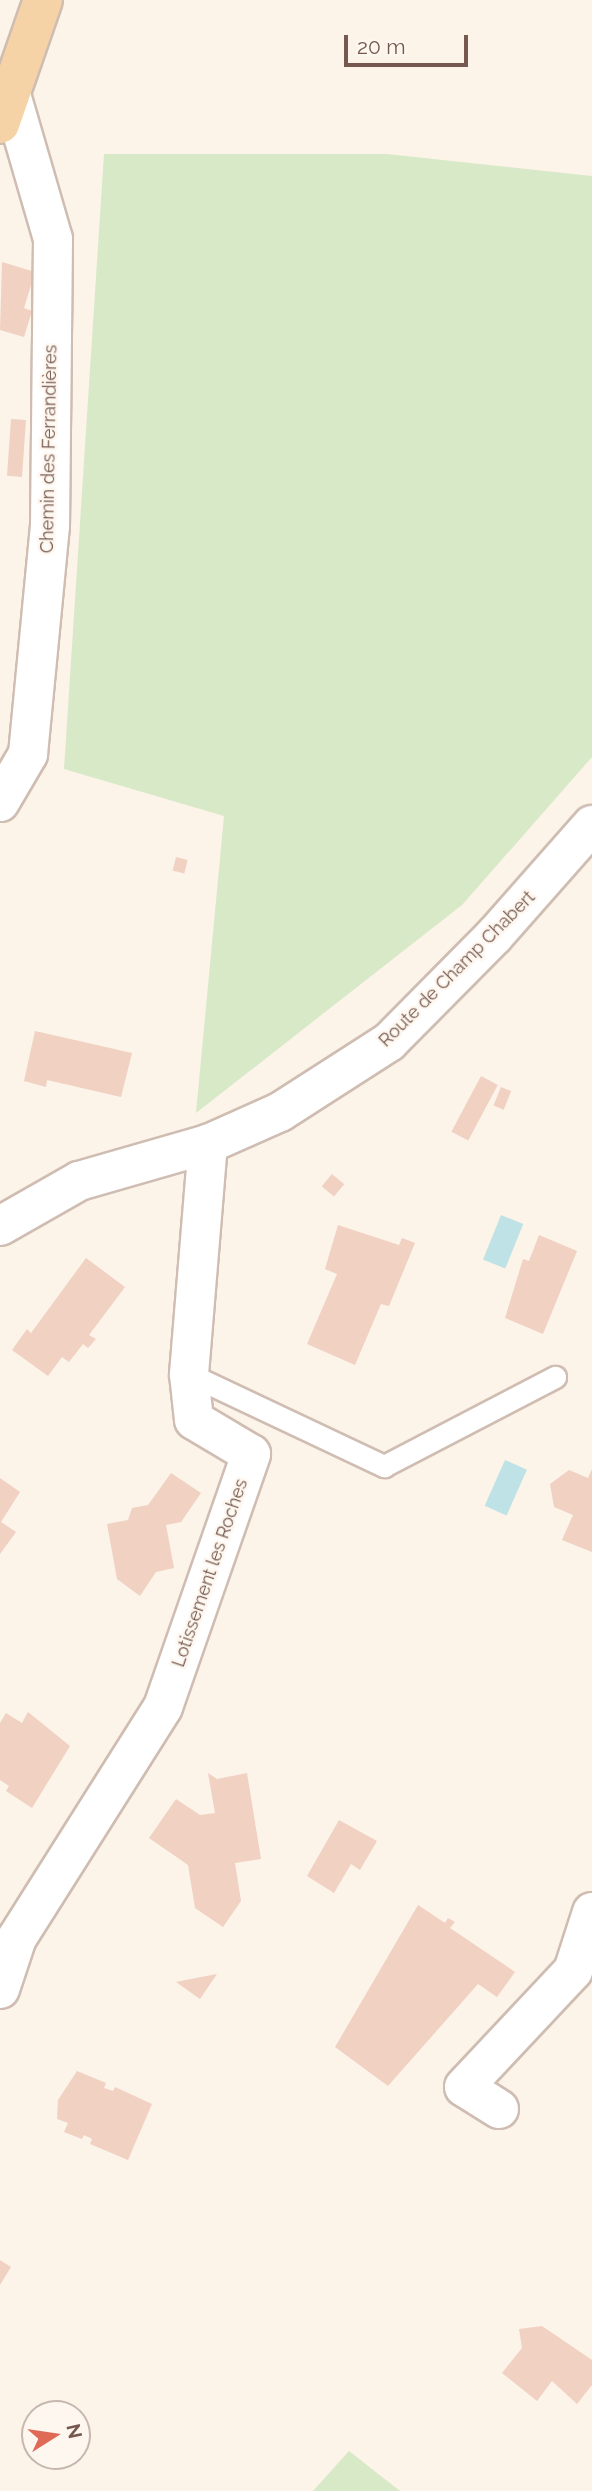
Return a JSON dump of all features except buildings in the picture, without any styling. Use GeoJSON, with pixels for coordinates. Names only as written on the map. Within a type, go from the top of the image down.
{"type":"FeatureCollection","features":[{"type":"Feature","properties":{"kind":"main road"},"geometry":{"type":"LineString","coordinates":[[6,109],[43,0]]}},
{"type":"Feature","properties":{"kind":"street","name":"Chemin des Ferrandières"},"geometry":{"type":"LineString","coordinates":[[0,802],[28,754],[49,540],[53,239],[6,109]]}},
{"type":"Feature","properties":{"kind":"street","name":"Route de Champ Chabert"},"geometry":{"type":"LineString","coordinates":[[0,1226],[79,1181],[208,1144],[280,1112],[389,1042],[494,936],[592,825]]}},
{"type":"Feature","properties":{"kind":"street","name":"Lotissement les Roches"},"geometry":{"type":"LineString","coordinates":[[0,1989],[17,1938],[163,1707],[251,1454],[194,1420],[189,1374],[208,1144]]}},
{"type":"Feature","properties":{"kind":"street"},"geometry":{"type":"LineString","coordinates":[[499,2109],[464,2087],[573,1971],[592,1912]]}},
{"type":"Feature","properties":{"kind":"lane"},"geometry":{"type":"LineString","coordinates":[[189,1374],[384,1466],[555,1377]]}},
{"type":"Feature","properties":{"kind":"green space"},"geometry":{"type":"Polygon","coordinates":[[[104,154],[387,154],[592,176],[592,757],[462,905],[196,1113],[224,816],[64,769],[104,154]]]}},
{"type":"Feature","properties":{"kind":"green space"},"geometry":{"type":"Polygon","coordinates":[[[349,2451],[400,2491],[313,2491],[349,2451]]]}},
{"type":"Feature","properties":{"kind":"water"},"geometry":{"type":"Polygon","coordinates":[[[501,1215],[523,1224],[505,1268],[483,1260],[501,1215]]]}},
{"type":"Feature","properties":{"kind":"water"},"geometry":{"type":"Polygon","coordinates":[[[505,1460],[527,1470],[507,1515],[485,1506],[505,1460]]]}}]}
